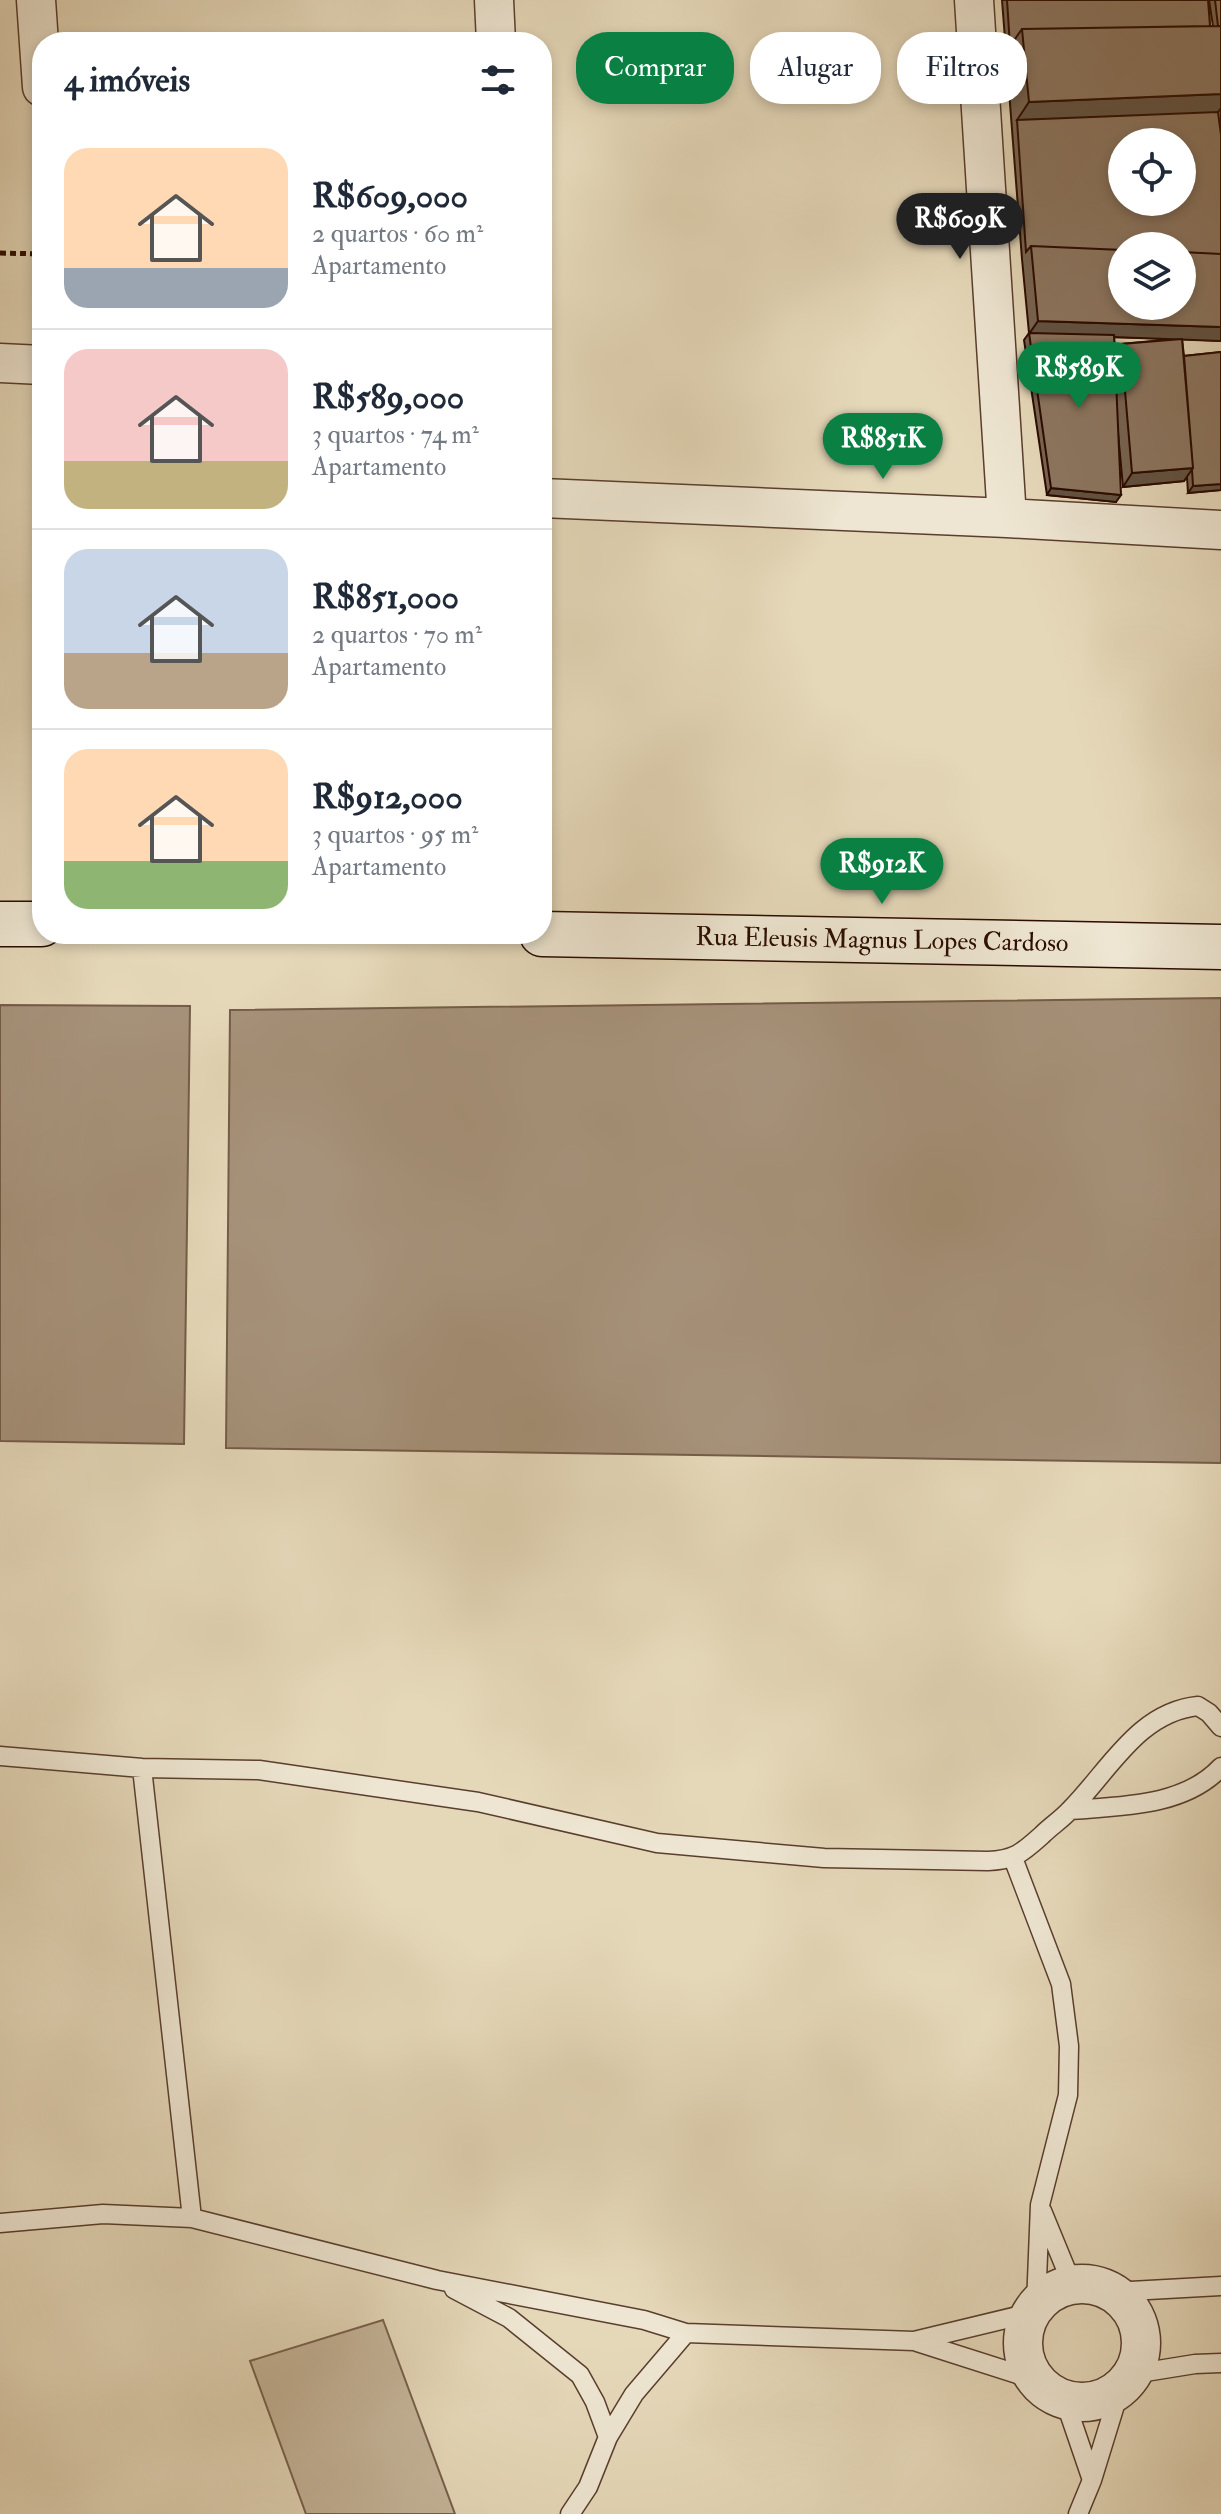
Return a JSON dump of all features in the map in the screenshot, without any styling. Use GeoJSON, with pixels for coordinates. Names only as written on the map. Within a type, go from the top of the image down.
{"type":"FeatureCollection","features":[{"type":"Feature","properties":{"kind":"main road"},"geometry":{"type":"LineString","coordinates":[[0,924],[32,924]]}},
{"type":"Feature","properties":{"kind":"main road","name":"Rua Eleusis Magnus Lopes Cardoso"},"geometry":{"type":"LineString","coordinates":[[552,934],[1221,947]]}},
{"type":"Feature","properties":{"kind":"street"},"geometry":{"type":"LineString","coordinates":[[36,0],[38,32]]}},
{"type":"Feature","properties":{"kind":"street"},"geometry":{"type":"LineString","coordinates":[[494,0],[496,32]]}},
{"type":"Feature","properties":{"kind":"street"},"geometry":{"type":"LineString","coordinates":[[974,0],[1007,518]]}},
{"type":"Feature","properties":{"kind":"street"},"geometry":{"type":"LineString","coordinates":[[0,363],[32,365]]}},
{"type":"Feature","properties":{"kind":"street"},"geometry":{"type":"LineString","coordinates":[[552,498],[1221,530]]}},
{"type":"Feature","properties":{"kind":"street"},"geometry":{"type":"LineString","coordinates":[[1072,2284],[1093,2285],[1112,2292],[1127,2303],[1137,2320],[1141,2338],[1140,2357],[1127,2381],[1104,2398],[1085,2403],[1065,2401],[1048,2392],[1033,2379],[1025,2364],[1022,2347],[1024,2329],[1033,2309],[1052,2292],[1072,2284]]}},
{"type":"Feature","properties":{"kind":"lane"},"geometry":{"type":"LineString","coordinates":[[0,1756],[142,1768],[259,1770],[478,1802],[657,1843],[824,1858],[988,1861],[1013,1858],[1070,1810],[1139,1731],[1172,1711],[1198,1706],[1221,1727]]}},
{"type":"Feature","properties":{"kind":"lane"},"geometry":{"type":"LineString","coordinates":[[1070,1810],[1150,1802],[1175,1796],[1199,1785],[1221,1767]]}},
{"type":"Feature","properties":{"kind":"lane"},"geometry":{"type":"LineString","coordinates":[[142,1768],[192,2218]]}},
{"type":"Feature","properties":{"kind":"lane"},"geometry":{"type":"LineString","coordinates":[[914,2341],[1033,2309],[1040,2205],[1068,2095],[1069,2046],[1061,1984],[1013,1858]]}},
{"type":"Feature","properties":{"kind":"lane"},"geometry":{"type":"LineString","coordinates":[[1040,2205],[1072,2284]]}},
{"type":"Feature","properties":{"kind":"lane"},"geometry":{"type":"LineString","coordinates":[[0,2223],[103,2214],[192,2218],[437,2280],[644,2320],[686,2333],[914,2341],[1033,2379]]}},
{"type":"Feature","properties":{"kind":"lane"},"geometry":{"type":"LineString","coordinates":[[437,2280],[509,2318],[580,2375],[595,2402],[608,2437]]}},
{"type":"Feature","properties":{"kind":"lane"},"geometry":{"type":"LineString","coordinates":[[1112,2292],[1221,2286]]}},
{"type":"Feature","properties":{"kind":"lane"},"geometry":{"type":"LineString","coordinates":[[570,2514],[588,2487],[608,2437],[634,2394],[686,2333]]}},
{"type":"Feature","properties":{"kind":"lane"},"geometry":{"type":"LineString","coordinates":[[1078,2514],[1127,2381],[1195,2364],[1221,2363]]}},
{"type":"Feature","properties":{"kind":"lane"},"geometry":{"type":"LineString","coordinates":[[1065,2401],[1092,2480]]}},
{"type":"Feature","properties":{"kind":"path"},"geometry":{"type":"LineString","coordinates":[[0,253],[32,254]]}},
{"type":"Feature","properties":{"kind":"shaded area"},"geometry":{"type":"Polygon","coordinates":[[[1221,998],[1221,1463],[226,1448],[230,1010],[1221,998]]]}},
{"type":"Feature","properties":{"kind":"shaded area"},"geometry":{"type":"Polygon","coordinates":[[[0,1005],[190,1006],[184,1444],[0,1441],[0,1005]]]}},
{"type":"Feature","properties":{"kind":"shaded area"},"geometry":{"type":"Polygon","coordinates":[[[383,2320],[455,2514],[306,2514],[250,2361],[383,2320]]]}},
{"type":"Feature","properties":{"kind":"building"},"geometry":{"type":"Polygon","coordinates":[[[1007,0],[1208,0],[1210,26],[1022,29],[1020,32],[1009,32],[1007,0]]]}},
{"type":"Feature","properties":{"kind":"building"},"geometry":{"type":"Polygon","coordinates":[[[1215,0],[1221,0],[1221,26],[1218,26],[1215,0]]]}},
{"type":"Feature","properties":{"kind":"building"},"geometry":{"type":"Polygon","coordinates":[[[1221,26],[1221,94],[1029,102],[1027,32],[1022,32],[1022,29],[1221,26]]]}},
{"type":"Feature","properties":{"kind":"building"},"geometry":{"type":"Polygon","coordinates":[[[1218,112],[1221,135],[1221,254],[1196,253],[1196,232],[1108,232],[1108,249],[1031,246],[1026,252],[1017,120],[1218,112]]]}},
{"type":"Feature","properties":{"kind":"building"},"geometry":{"type":"Polygon","coordinates":[[[1031,246],[1108,249],[1108,320],[1196,320],[1196,253],[1221,254],[1221,327],[1038,321],[1031,246]]]}},
{"type":"Feature","properties":{"kind":"building"},"geometry":{"type":"Polygon","coordinates":[[[1029,333],[1114,335],[1121,495],[1051,488],[1029,333]]]}},
{"type":"Feature","properties":{"kind":"building"},"geometry":{"type":"Polygon","coordinates":[[[1182,339],[1193,468],[1132,473],[1121,344],[1182,339]]]}},
{"type":"Feature","properties":{"kind":"building"},"geometry":{"type":"Polygon","coordinates":[[[1221,352],[1221,484],[1193,486],[1184,356],[1221,352]]]}}]}
